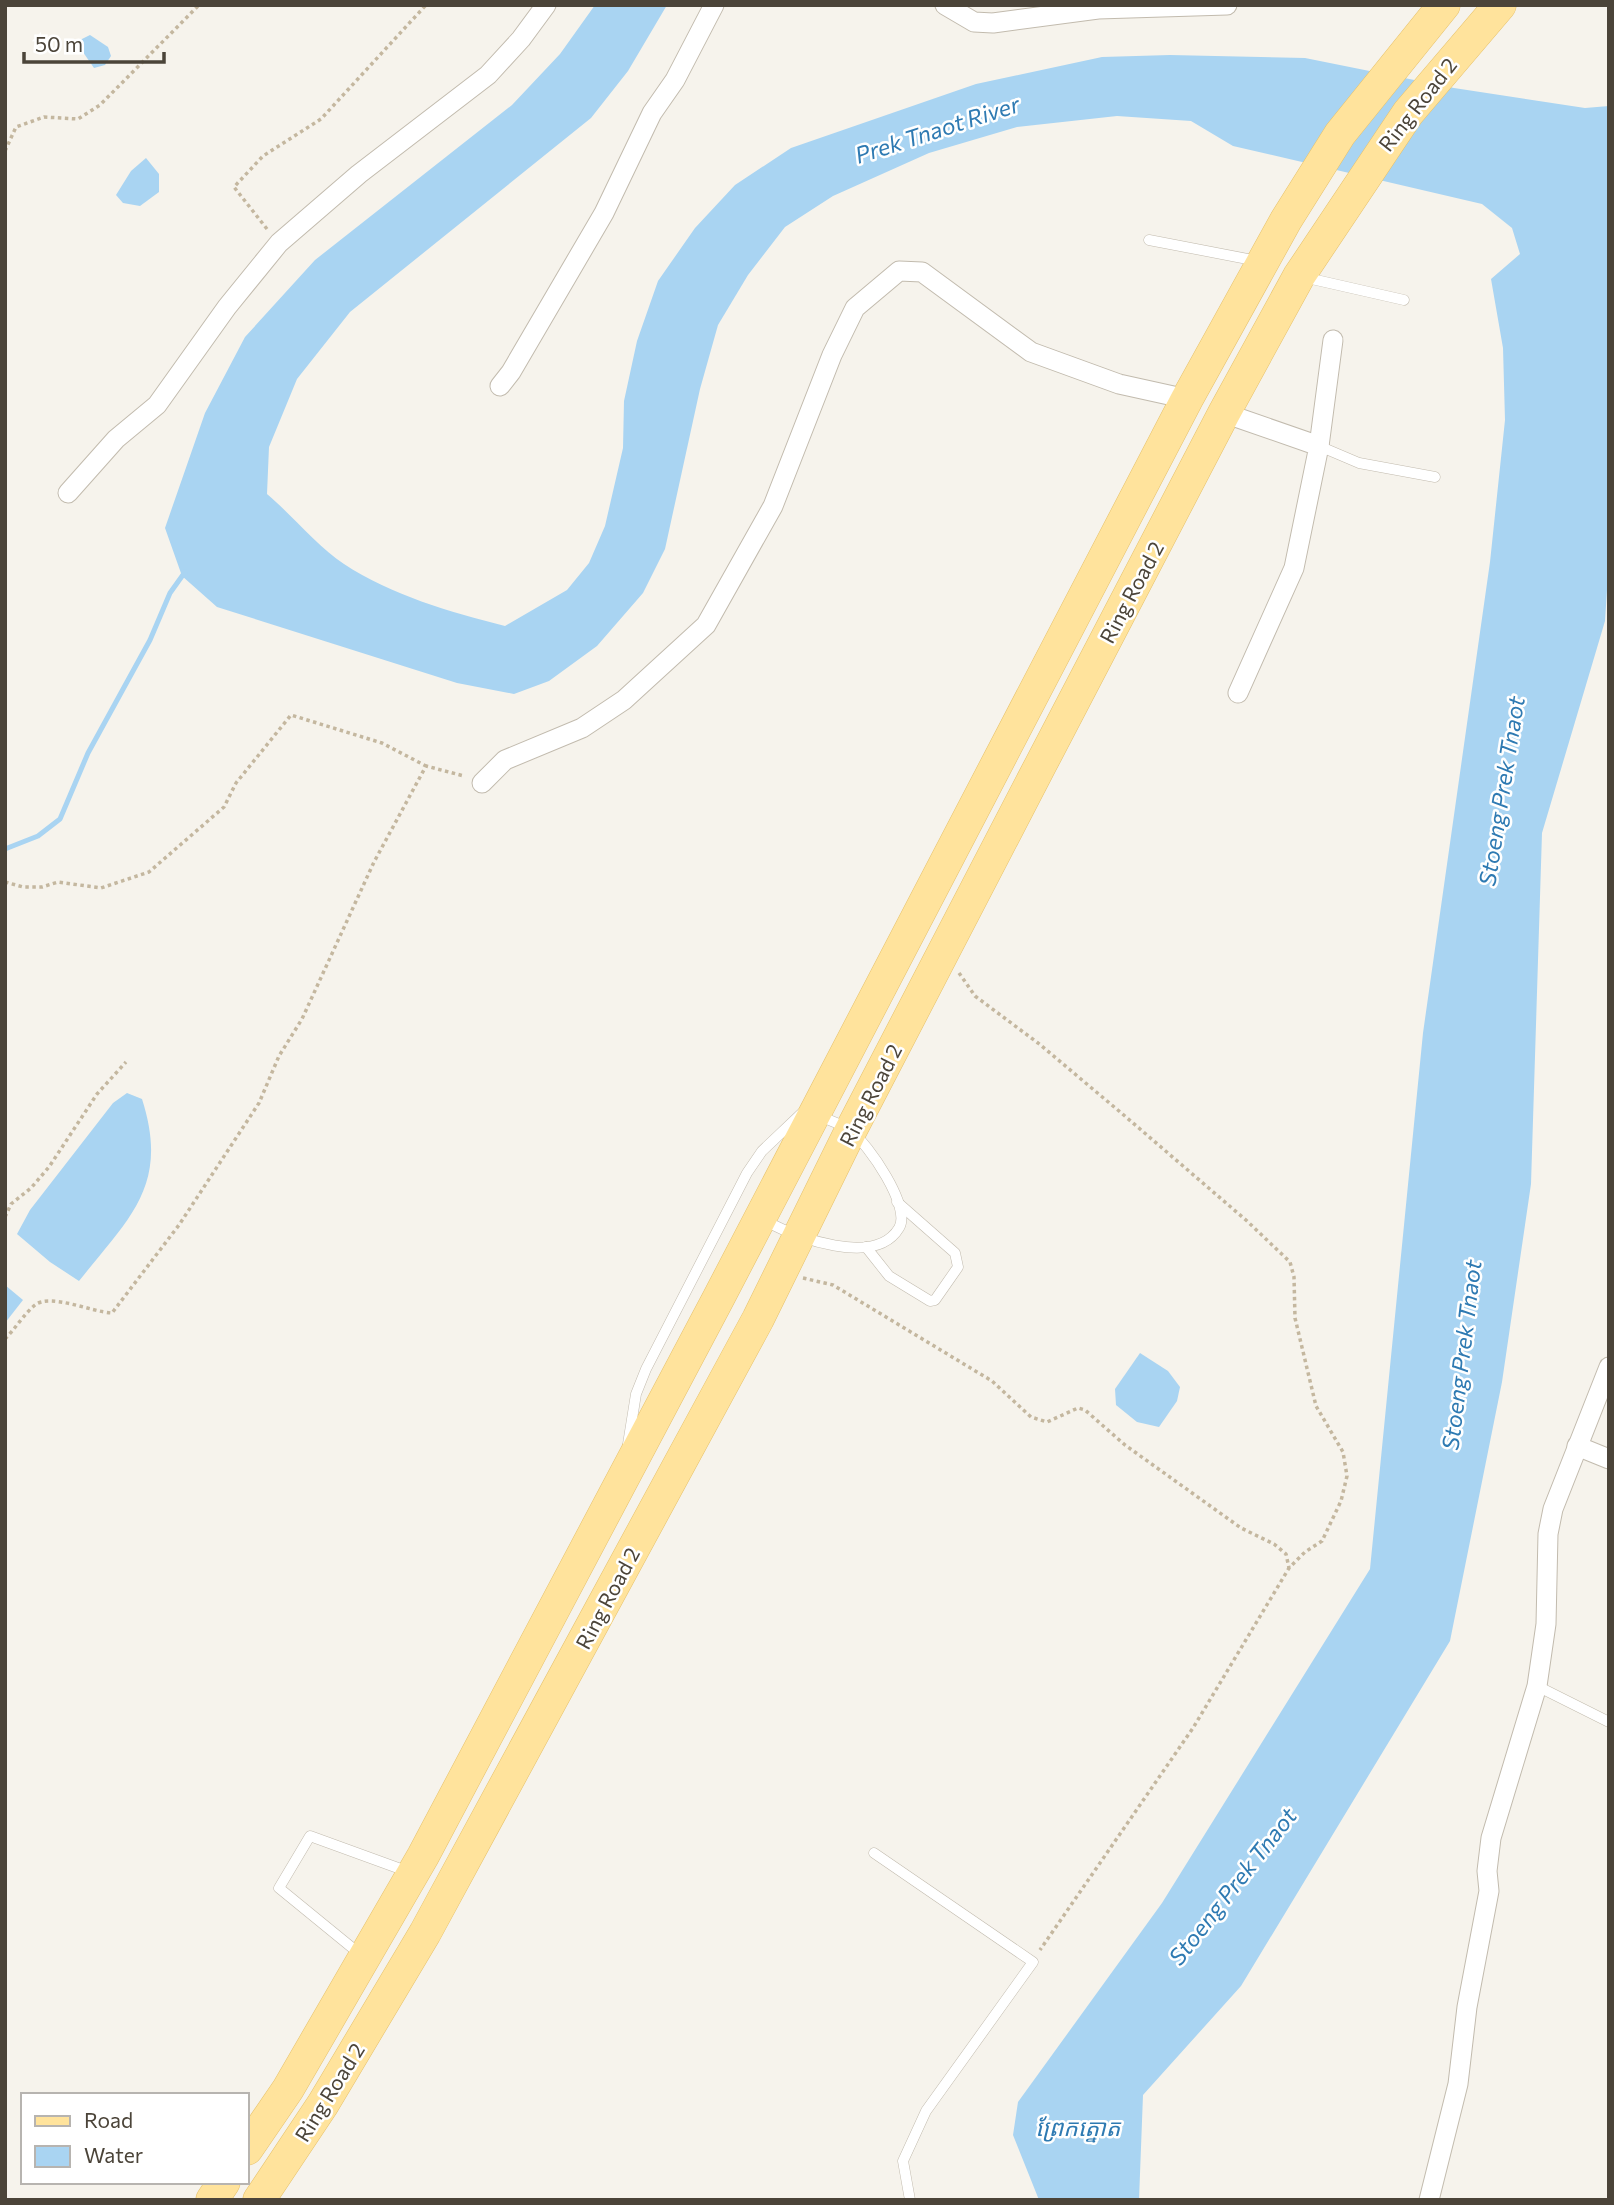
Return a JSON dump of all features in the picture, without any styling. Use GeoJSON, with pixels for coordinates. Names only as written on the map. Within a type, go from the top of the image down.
{"type":"FeatureCollection","features":[{"type":"Feature","properties":{"kind":"main road","name":"Ring Road 2"},"geometry":{"type":"LineString","coordinates":[[248,2148],[288,2089],[413,1873],[718,1299],[1187,399],[1262,262],[1340,134],[1444,5]]}},
{"type":"Feature","properties":{"kind":"main road","name":"Ring Road 2"},"geometry":{"type":"LineString","coordinates":[[258,2200],[323,2104],[425,1933],[758,1319],[851,1130],[1224,413],[1299,276],[1408,113],[1497,8]]}},
{"type":"Feature","properties":{"kind":"main road"},"geometry":{"type":"LineString","coordinates":[[1007,746],[1041,764]]}},
{"type":"Feature","properties":{"kind":"main road"},"geometry":{"type":"LineString","coordinates":[[718,1299],[758,1319]]}},
{"type":"Feature","properties":{"kind":"main road"},"geometry":{"type":"LineString","coordinates":[[212,2200],[223,2184]]}},
{"type":"Feature","properties":{"kind":"street"},"geometry":{"type":"LineString","coordinates":[[68,493],[116,439],[157,405],[227,307],[279,243],[359,174],[488,75],[521,39],[546,5]]}},
{"type":"Feature","properties":{"kind":"street"},"geometry":{"type":"LineString","coordinates":[[500,386],[604,213],[652,113],[675,80],[714,5]]}},
{"type":"Feature","properties":{"kind":"street"},"geometry":{"type":"LineString","coordinates":[[945,5],[974,22],[993,23],[1098,9],[1227,5]]}},
{"type":"Feature","properties":{"kind":"street"},"geometry":{"type":"LineString","coordinates":[[482,783],[505,760],[582,728],[624,700],[666,665],[706,625],[773,506],[832,355],[855,308],[899,271],[922,272],[1031,352],[1119,384],[1187,399]]}},
{"type":"Feature","properties":{"kind":"street"},"geometry":{"type":"LineString","coordinates":[[1238,693],[1294,568],[1319,446],[1333,340]]}},
{"type":"Feature","properties":{"kind":"street"},"geometry":{"type":"LineString","coordinates":[[1224,413],[1319,446]]}},
{"type":"Feature","properties":{"kind":"street"},"geometry":{"type":"LineString","coordinates":[[1429,2200],[1458,2084],[1467,2007],[1489,1891],[1487,1871],[1491,1838],[1536,1686],[1546,1624],[1548,1534],[1553,1509],[1609,1367]]}},
{"type":"Feature","properties":{"kind":"street"},"geometry":{"type":"LineString","coordinates":[[1577,1446],[1609,1459]]}},
{"type":"Feature","properties":{"kind":"lane"},"geometry":{"type":"LineString","coordinates":[[1149,240],[1262,262]]}},
{"type":"Feature","properties":{"kind":"lane"},"geometry":{"type":"LineString","coordinates":[[1299,276],[1405,300]]}},
{"type":"Feature","properties":{"kind":"lane"},"geometry":{"type":"LineString","coordinates":[[1319,446],[1359,463],[1435,477]]}},
{"type":"Feature","properties":{"kind":"lane"},"geometry":{"type":"LineString","coordinates":[[622,1481],[636,1394],[646,1369],[747,1173],[762,1151],[820,1102],[851,1130],[883,1168],[902,1221],[900,1228],[883,1243],[866,1247],[798,1238],[760,1219]]}},
{"type":"Feature","properties":{"kind":"lane"},"geometry":{"type":"LineString","coordinates":[[866,1247],[889,1276],[930,1301],[935,1300],[958,1267],[955,1253],[897,1202]]}},
{"type":"Feature","properties":{"kind":"lane"},"geometry":{"type":"LineString","coordinates":[[1536,1686],[1609,1722]]}},
{"type":"Feature","properties":{"kind":"lane"},"geometry":{"type":"LineString","coordinates":[[364,1958],[279,1888],[310,1836],[413,1873]]}},
{"type":"Feature","properties":{"kind":"lane"},"geometry":{"type":"LineString","coordinates":[[874,1853],[1033,1962],[926,2111],[903,2161],[910,2200]]}},
{"type":"Feature","properties":{"kind":"path"},"geometry":{"type":"LineString","coordinates":[[5,151],[16,127],[44,117],[78,119],[100,105],[199,5]]}},
{"type":"Feature","properties":{"kind":"path"},"geometry":{"type":"LineString","coordinates":[[279,243],[234,187],[263,156],[329,111],[425,5]]}},
{"type":"Feature","properties":{"kind":"path"},"geometry":{"type":"LineString","coordinates":[[5,882],[23,887],[42,887],[58,882],[101,888],[149,872],[224,807],[236,783],[291,715],[382,743],[426,766],[452,771],[482,783]]}},
{"type":"Feature","properties":{"kind":"path"},"geometry":{"type":"LineString","coordinates":[[5,1339],[37,1304],[50,1300],[93,1312],[112,1313],[143,1274],[259,1104],[279,1056],[302,1019],[374,862],[426,766]]}},
{"type":"Feature","properties":{"kind":"path"},"geometry":{"type":"LineString","coordinates":[[944,951],[975,996],[1248,1221],[1290,1262],[1294,1277],[1295,1318],[1316,1406],[1343,1452],[1348,1476],[1341,1502],[1322,1541],[1305,1552],[1289,1568],[1193,1728],[1033,1962]]}},
{"type":"Feature","properties":{"kind":"path"},"geometry":{"type":"LineString","coordinates":[[5,1217],[11,1204],[31,1188],[49,1167],[97,1094],[126,1062]]}},
{"type":"Feature","properties":{"kind":"path"},"geometry":{"type":"LineString","coordinates":[[781,1273],[833,1284],[992,1381],[1031,1417],[1047,1422],[1078,1408],[1085,1410],[1125,1445],[1241,1528],[1274,1544],[1286,1554],[1289,1568]]}},
{"type":"Feature","properties":{"kind":"water"},"geometry":{"type":"Polygon","coordinates":[[[595,5],[667,5],[628,71],[591,118],[350,312],[297,379],[269,447],[267,494],[334,557],[362,575],[401,594],[505,626],[567,590],[589,563],[605,526],[623,448],[624,401],[637,341],[658,281],[695,228],[735,185],[791,148],[976,84],[1102,57],[1170,55],[1305,58],[1454,88],[1585,108],[1609,106],[1609,559],[1605,621],[1542,833],[1531,1184],[1502,1382],[1450,1641],[1241,1986],[1143,2095],[1139,2200],[1039,2200],[1013,2135],[1018,2102],[1162,1903],[1370,1569],[1423,1033],[1490,562],[1505,420],[1503,348],[1491,279],[1520,254],[1512,228],[1482,204],[1233,146],[1191,121],[1117,116],[1017,127],[929,153],[833,196],[785,227],[748,275],[718,325],[700,389],[665,549],[643,593],[597,646],[549,681],[514,694],[457,683],[217,607],[182,576],[165,528],[205,413],[245,337],[315,260],[512,105],[560,54],[595,5]]]}},
{"type":"Feature","properties":{"kind":"water"},"geometry":{"type":"Polygon","coordinates":[[[90,35],[108,47],[111,56],[105,65],[94,68],[76,42],[90,35]]]}},
{"type":"Feature","properties":{"kind":"water"},"geometry":{"type":"Polygon","coordinates":[[[146,158],[159,174],[159,192],[140,206],[123,203],[116,195],[131,171],[146,158]]]}},
{"type":"Feature","properties":{"kind":"water"},"geometry":{"type":"Polygon","coordinates":[[[127,1093],[142,1099],[149,1129],[151,1155],[148,1178],[128,1219],[79,1281],[50,1262],[17,1234],[30,1210],[113,1103],[127,1093]]]}},
{"type":"Feature","properties":{"kind":"water"},"geometry":{"type":"Polygon","coordinates":[[[5,1285],[23,1300],[5,1323],[5,1285]]]}},
{"type":"Feature","properties":{"kind":"water"},"geometry":{"type":"Polygon","coordinates":[[[1140,1353],[1168,1371],[1180,1387],[1177,1401],[1159,1427],[1137,1422],[1116,1405],[1115,1389],[1140,1353]]]}},
{"type":"Feature","properties":{"kind":"waterway"},"geometry":{"type":"LineString","coordinates":[[5,849],[38,836],[60,819],[88,753],[150,640],[170,593],[185,572]]}},
{"type":"Feature","properties":{"kind":"water label","name":"Prek Tnaot River"},"geometry":{"type":"Point","coordinates":[937,129]}},
{"type":"Feature","properties":{"kind":"water label","name":"Stoeng Prek Tnaot"},"geometry":{"type":"Point","coordinates":[1501,791]}},
{"type":"Feature","properties":{"kind":"water label","name":"Stoeng Prek Tnaot"},"geometry":{"type":"Point","coordinates":[1461,1355]}},
{"type":"Feature","properties":{"kind":"water label","name":"Stoeng Prek Tnaot"},"geometry":{"type":"Point","coordinates":[1232,1886]}},
{"type":"Feature","properties":{"kind":"water label","name":"ព្រែកត្នោត"},"geometry":{"type":"Point","coordinates":[1078,2127]}}]}
